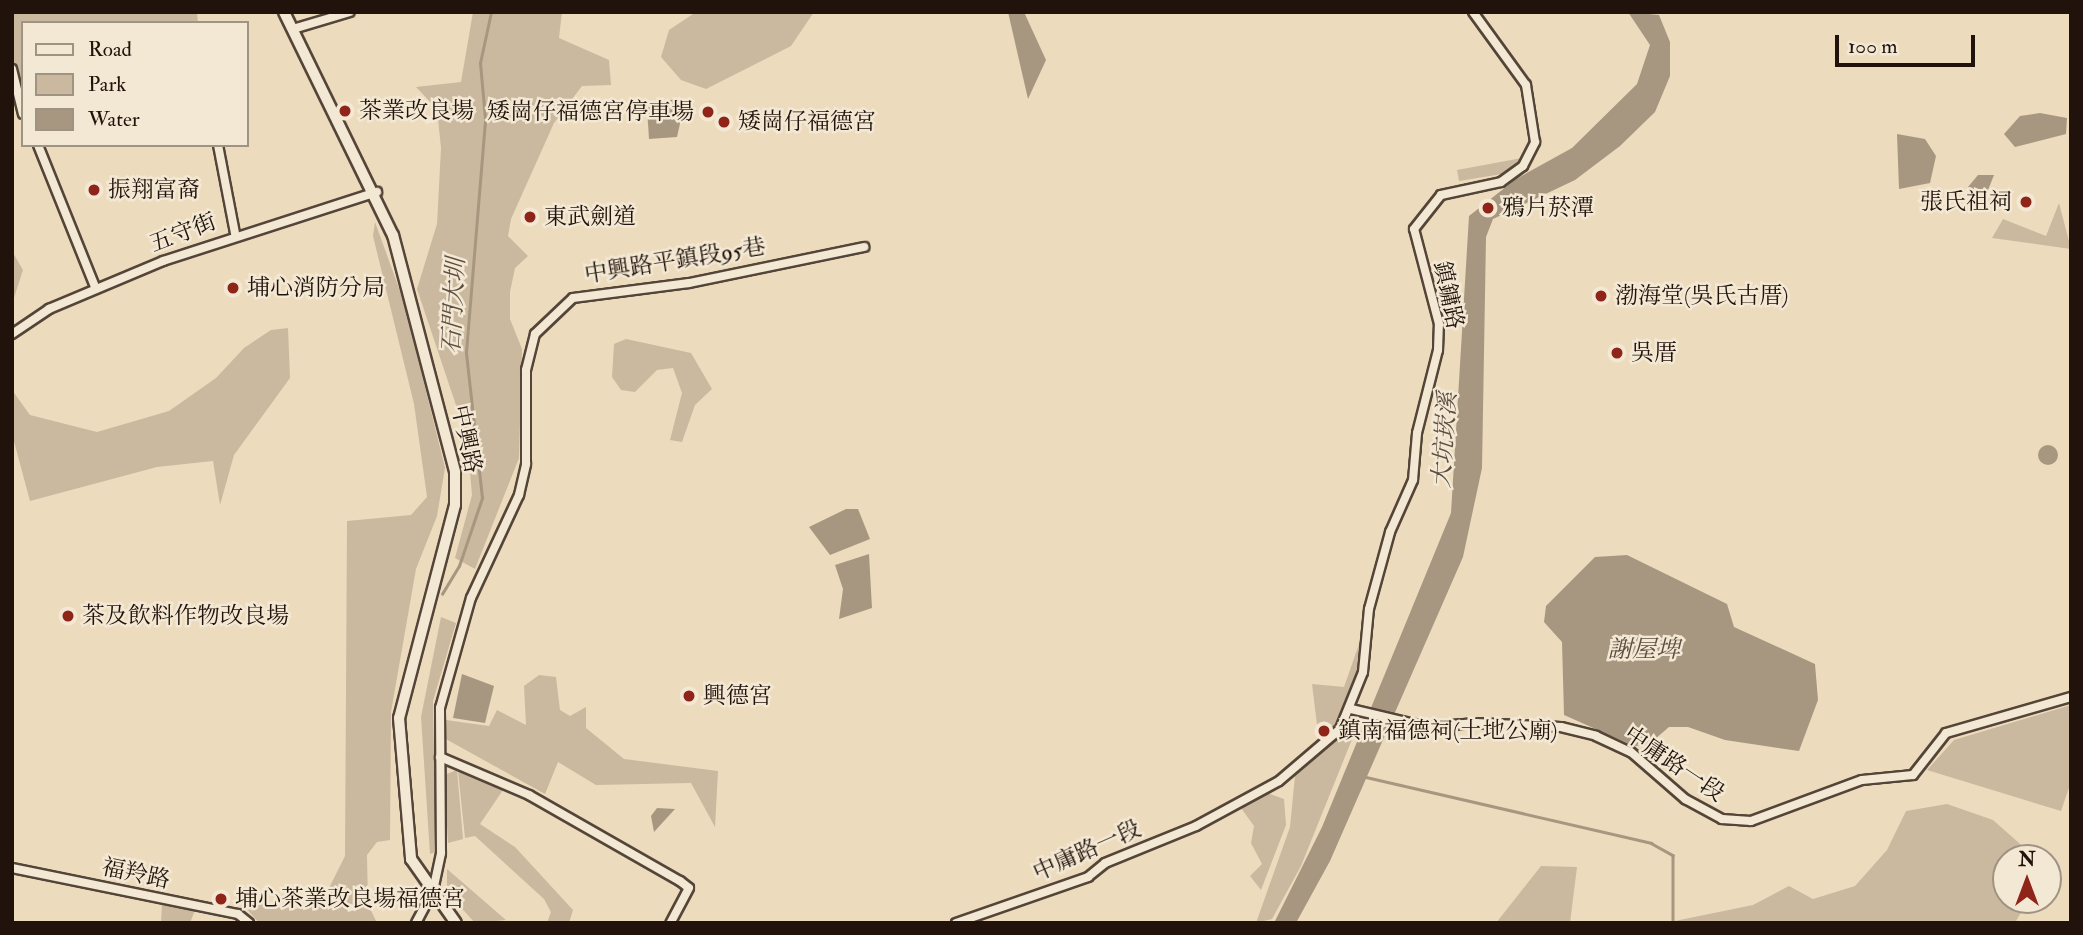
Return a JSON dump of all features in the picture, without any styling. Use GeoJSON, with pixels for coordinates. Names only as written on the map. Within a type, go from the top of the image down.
{"type":"FeatureCollection","features":[{"type":"Feature","properties":{"kind":"street","name":"中興路"},"geometry":{"type":"LineString","coordinates":[[284,12],[377,192],[455,472],[455,505],[399,718],[405,832],[411,859],[456,923]]}},
{"type":"Feature","properties":{"kind":"street"},"geometry":{"type":"LineString","coordinates":[[293,29],[350,12]]}},
{"type":"Feature","properties":{"kind":"street","name":"鎮鏞路"},"geometry":{"type":"LineString","coordinates":[[1351,709],[1390,532],[1413,480],[1417,433],[1438,350],[1439,324],[1414,229],[1441,195],[1501,182],[1523,166],[1535,142],[1526,85],[1473,12]]}},
{"type":"Feature","properties":{"kind":"street"},"geometry":{"type":"LineString","coordinates":[[12,69],[18,105]]}},
{"type":"Feature","properties":{"kind":"street"},"geometry":{"type":"LineString","coordinates":[[39,147],[96,289]]}},
{"type":"Feature","properties":{"kind":"street"},"geometry":{"type":"LineString","coordinates":[[218,147],[235,233]]}},
{"type":"Feature","properties":{"kind":"street","name":"五守街"},"geometry":{"type":"LineString","coordinates":[[12,334],[96,289],[235,233],[377,192]]}},
{"type":"Feature","properties":{"kind":"street","name":"中興路平鎮段95巷"},"geometry":{"type":"LineString","coordinates":[[433,891],[441,853],[440,708],[471,598],[524,474],[526,370],[535,334],[573,298],[689,283],[864,247]]}},
{"type":"Feature","properties":{"kind":"street","name":"中庸路一段"},"geometry":{"type":"LineString","coordinates":[[956,923],[1088,877],[1105,863],[1220,814],[1328,745],[1351,709],[1394,724],[1561,727],[1595,736],[1631,752],[1685,799],[1722,819],[1751,821],[1862,780],[1913,775],[1946,733],[2071,697]]}},
{"type":"Feature","properties":{"kind":"street"},"geometry":{"type":"LineString","coordinates":[[440,757],[529,795],[689,888],[670,923]]}},
{"type":"Feature","properties":{"kind":"street","name":"福羚路"},"geometry":{"type":"LineString","coordinates":[[12,868],[238,914],[249,923]]}},
{"type":"Feature","properties":{"kind":"street"},"geometry":{"type":"LineString","coordinates":[[416,923],[433,891]]}},
{"type":"Feature","properties":{"kind":"green space"},"geometry":{"type":"Polygon","coordinates":[[[12,12],[197,12],[198,21],[21,21],[21,85],[12,69],[12,12]]]}},
{"type":"Feature","properties":{"kind":"green space"},"geometry":{"type":"Polygon","coordinates":[[[473,12],[562,12],[559,38],[609,60],[611,85],[582,86],[554,123],[511,219],[508,236],[528,256],[515,268],[510,292],[510,319],[522,349],[519,458],[475,569],[455,558],[472,495],[467,438],[417,289],[437,224],[441,148],[437,109],[416,87],[461,82],[473,12]]]}},
{"type":"Feature","properties":{"kind":"green space"},"geometry":{"type":"Polygon","coordinates":[[[696,12],[814,12],[791,46],[706,89],[681,80],[661,57],[669,30],[696,12]]]}},
{"type":"Feature","properties":{"kind":"green space"},"geometry":{"type":"Polygon","coordinates":[[[1522,158],[1502,174],[1459,181],[1457,170],[1522,158]]]}},
{"type":"Feature","properties":{"kind":"green space"},"geometry":{"type":"Polygon","coordinates":[[[2059,203],[2071,249],[1992,238],[2003,219],[2046,236],[2059,203]]]}},
{"type":"Feature","properties":{"kind":"green space"},"geometry":{"type":"Polygon","coordinates":[[[375,222],[405,305],[445,468],[437,516],[416,569],[391,712],[390,840],[377,842],[367,855],[368,904],[377,923],[259,923],[239,900],[296,909],[325,896],[345,856],[347,521],[411,515],[427,497],[414,404],[373,236],[375,222]]]}},
{"type":"Feature","properties":{"kind":"green space"},"geometry":{"type":"Polygon","coordinates":[[[12,251],[23,270],[12,304],[12,251]]]}},
{"type":"Feature","properties":{"kind":"green space"},"geometry":{"type":"Polygon","coordinates":[[[288,328],[290,378],[234,455],[220,505],[213,461],[157,467],[30,501],[12,434],[12,390],[30,415],[97,432],[169,411],[216,378],[244,348],[271,330],[288,328]]]}},
{"type":"Feature","properties":{"kind":"green space"},"geometry":{"type":"Polygon","coordinates":[[[626,339],[691,353],[712,389],[695,405],[682,442],[670,440],[682,393],[673,368],[657,370],[635,392],[621,390],[612,377],[614,344],[626,339]]]}},
{"type":"Feature","properties":{"kind":"green space"},"geometry":{"type":"Polygon","coordinates":[[[441,617],[456,623],[433,701],[436,852],[430,854],[421,717],[441,617]]]}},
{"type":"Feature","properties":{"kind":"green space"},"geometry":{"type":"Polygon","coordinates":[[[1365,627],[1360,671],[1332,733],[1330,725],[1317,725],[1312,684],[1344,687],[1365,627]]]}},
{"type":"Feature","properties":{"kind":"green space"},"geometry":{"type":"Polygon","coordinates":[[[539,675],[556,677],[560,710],[570,716],[586,707],[586,728],[624,759],[718,771],[715,827],[691,783],[596,785],[558,762],[545,794],[444,738],[446,720],[489,726],[497,710],[526,725],[524,686],[539,675]]]}},
{"type":"Feature","properties":{"kind":"green space"},"geometry":{"type":"Polygon","coordinates":[[[2071,705],[2071,782],[2061,811],[1927,770],[1954,740],[2071,705]]]}},
{"type":"Feature","properties":{"kind":"green space"},"geometry":{"type":"Polygon","coordinates":[[[1361,717],[1301,866],[1272,919],[1256,923],[1290,827],[1295,776],[1361,717]]]}},
{"type":"Feature","properties":{"kind":"green space"},"geometry":{"type":"Polygon","coordinates":[[[457,770],[463,839],[448,843],[444,775],[457,770]]]}},
{"type":"Feature","properties":{"kind":"green space"},"geometry":{"type":"Polygon","coordinates":[[[458,771],[503,790],[480,824],[515,847],[573,910],[569,923],[547,923],[551,912],[544,899],[475,836],[465,838],[458,771]]]}},
{"type":"Feature","properties":{"kind":"green space"},"geometry":{"type":"Polygon","coordinates":[[[1267,793],[1284,799],[1286,825],[1261,890],[1250,876],[1262,864],[1251,843],[1254,826],[1241,808],[1267,793]]]}},
{"type":"Feature","properties":{"kind":"green space"},"geometry":{"type":"Polygon","coordinates":[[[1947,804],[1993,820],[2020,844],[1992,844],[1992,914],[2020,914],[2015,923],[1665,923],[1753,905],[1789,886],[1813,899],[1855,886],[1887,850],[1906,811],[1947,804]]]}},
{"type":"Feature","properties":{"kind":"green space"},"geometry":{"type":"Polygon","coordinates":[[[1541,866],[1577,867],[1570,923],[1496,923],[1541,866]]]}},
{"type":"Feature","properties":{"kind":"green space"},"geometry":{"type":"Polygon","coordinates":[[[447,869],[506,920],[475,923],[447,892],[447,869]]]}},
{"type":"Feature","properties":{"kind":"green space"},"geometry":{"type":"Polygon","coordinates":[[[162,904],[195,910],[190,923],[161,923],[162,904]]]}},
{"type":"Feature","properties":{"kind":"water"},"geometry":{"type":"Polygon","coordinates":[[[1008,12],[1024,12],[1046,60],[1028,99],[1008,12]]]}},
{"type":"Feature","properties":{"kind":"water"},"geometry":{"type":"Polygon","coordinates":[[[1628,12],[1659,15],[1670,42],[1670,76],[1655,112],[1620,146],[1575,180],[1493,219],[1486,237],[1482,468],[1463,557],[1330,861],[1296,923],[1274,923],[1322,827],[1451,513],[1469,216],[1516,179],[1572,148],[1637,84],[1650,45],[1628,12]]]}},
{"type":"Feature","properties":{"kind":"water"},"geometry":{"type":"Polygon","coordinates":[[[680,97],[685,101],[677,137],[649,139],[647,108],[680,97]]]}},
{"type":"Feature","properties":{"kind":"water"},"geometry":{"type":"Polygon","coordinates":[[[2040,113],[2067,118],[2066,134],[2015,147],[2004,134],[2020,116],[2040,113]]]}},
{"type":"Feature","properties":{"kind":"water"},"geometry":{"type":"Polygon","coordinates":[[[1897,134],[1925,139],[1936,156],[1930,183],[1899,189],[1897,134]]]}},
{"type":"Feature","properties":{"kind":"water"},"geometry":{"type":"Polygon","coordinates":[[[1978,175],[1994,175],[1982,205],[1968,187],[1978,175]]]}},
{"type":"Feature","properties":{"kind":"water"},"geometry":{"type":"Polygon","coordinates":[[[2048,445],[2055,448],[2058,455],[2055,462],[2048,465],[2041,462],[2038,455],[2041,448],[2048,445]]]}},
{"type":"Feature","properties":{"kind":"water"},"geometry":{"type":"Polygon","coordinates":[[[846,509],[858,509],[870,539],[830,555],[809,527],[846,509]]]}},
{"type":"Feature","properties":{"kind":"water"},"geometry":{"type":"Polygon","coordinates":[[[869,554],[872,608],[839,619],[843,589],[835,565],[869,554]]]}},
{"type":"Feature","properties":{"kind":"water","name":"謝屋埤"},"geometry":{"type":"Polygon","coordinates":[[[1627,555],[1727,604],[1734,627],[1815,664],[1818,700],[1799,751],[1725,740],[1688,727],[1669,727],[1648,745],[1634,746],[1564,715],[1562,642],[1544,622],[1546,606],[1595,557],[1627,555]]]}},
{"type":"Feature","properties":{"kind":"water"},"geometry":{"type":"Polygon","coordinates":[[[462,674],[494,686],[485,723],[453,718],[462,674]]]}},
{"type":"Feature","properties":{"kind":"water"},"geometry":{"type":"Polygon","coordinates":[[[657,808],[675,809],[654,832],[651,816],[657,808]]]}},
{"type":"Feature","properties":{"kind":"waterway","name":"石門大圳"},"geometry":{"type":"LineString","coordinates":[[442,594],[459,566],[482,498],[466,352],[485,119],[480,63],[491,12]]}},
{"type":"Feature","properties":{"kind":"waterway"},"geometry":{"type":"LineString","coordinates":[[1366,777],[1651,843],[1673,855],[1673,923]]}},
{"type":"Feature","properties":{"kind":"place","name":"茶業改良場"},"geometry":{"type":"Point","coordinates":[345,111]}},
{"type":"Feature","properties":{"kind":"place","name":"矮崗仔福德宮停車場"},"geometry":{"type":"Point","coordinates":[708,112]}},
{"type":"Feature","properties":{"kind":"place","name":"矮崗仔福德宮"},"geometry":{"type":"Point","coordinates":[724,122]}},
{"type":"Feature","properties":{"kind":"place","name":"振翔富裔"},"geometry":{"type":"Point","coordinates":[94,190]}},
{"type":"Feature","properties":{"kind":"place","name":"張氏祖祠"},"geometry":{"type":"Point","coordinates":[2026,202]}},
{"type":"Feature","properties":{"kind":"place","name":"鴉片菸潭"},"geometry":{"type":"Point","coordinates":[1488,208]}},
{"type":"Feature","properties":{"kind":"place","name":"東武劍道"},"geometry":{"type":"Point","coordinates":[530,217]}},
{"type":"Feature","properties":{"kind":"place","name":"埔心消防分局"},"geometry":{"type":"Point","coordinates":[233,288]}},
{"type":"Feature","properties":{"kind":"place","name":"渤海堂(吳氏古厝)"},"geometry":{"type":"Point","coordinates":[1601,296]}},
{"type":"Feature","properties":{"kind":"place","name":"吳厝"},"geometry":{"type":"Point","coordinates":[1617,353]}},
{"type":"Feature","properties":{"kind":"place","name":"茶及飲料作物改良場"},"geometry":{"type":"Point","coordinates":[68,616]}},
{"type":"Feature","properties":{"kind":"place","name":"興德宮"},"geometry":{"type":"Point","coordinates":[689,696]}},
{"type":"Feature","properties":{"kind":"place","name":"鎮南福德祠(土地公廟)"},"geometry":{"type":"Point","coordinates":[1324,731]}},
{"type":"Feature","properties":{"kind":"place","name":"埔心茶業改良場福德宮"},"geometry":{"type":"Point","coordinates":[221,899]}},
{"type":"Feature","properties":{"kind":"water label","name":"大坑崁溪"},"geometry":{"type":"Point","coordinates":[1445,440]}}]}
